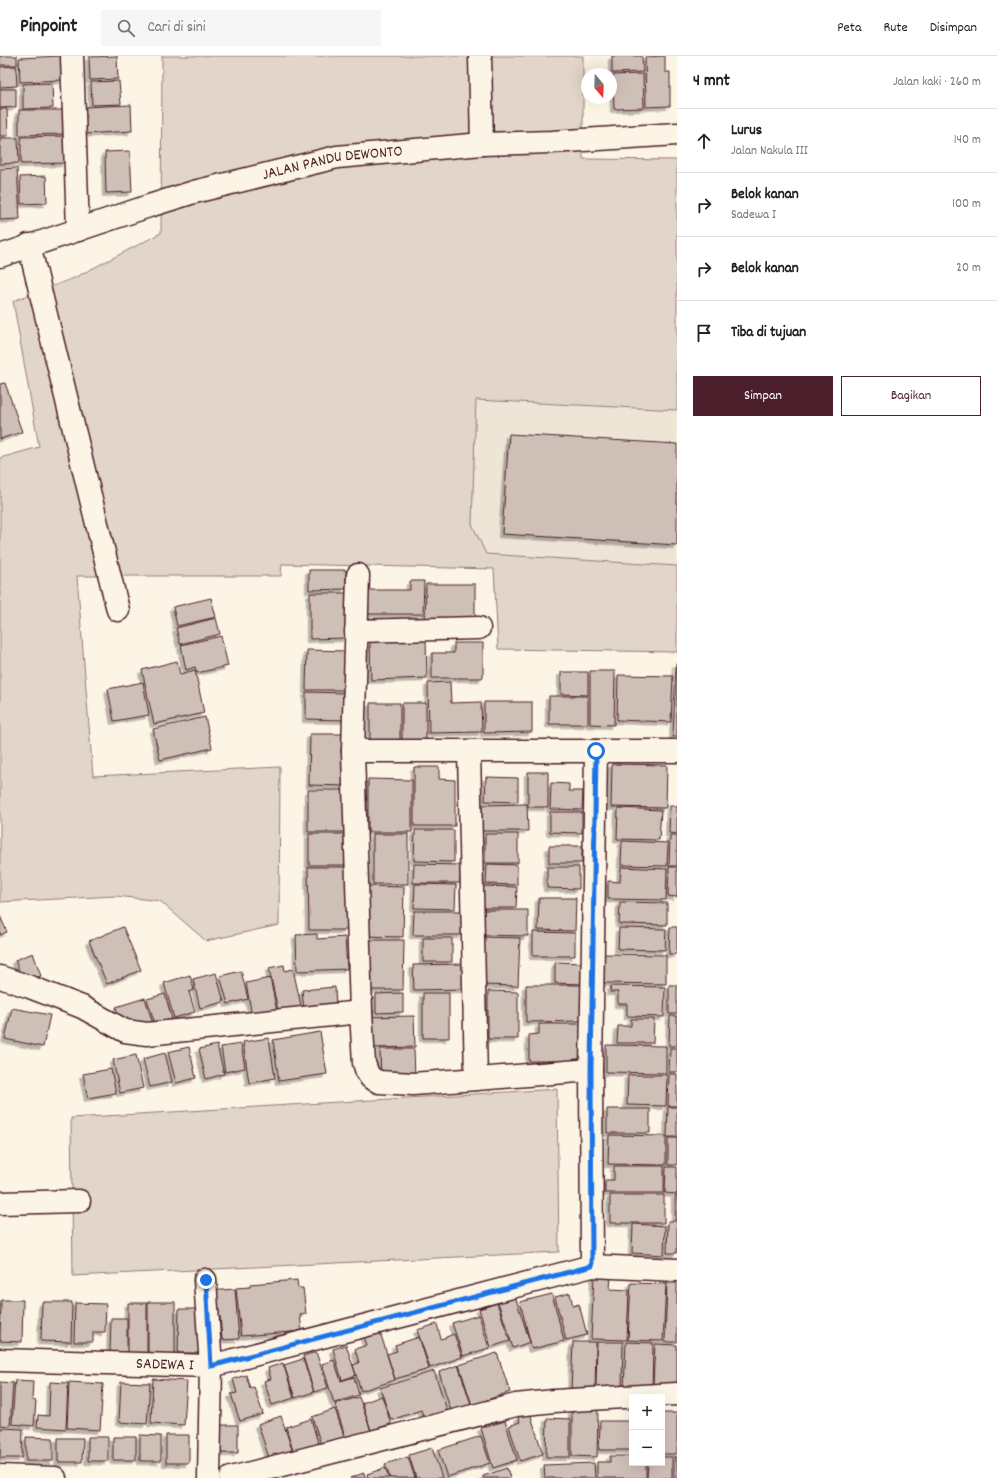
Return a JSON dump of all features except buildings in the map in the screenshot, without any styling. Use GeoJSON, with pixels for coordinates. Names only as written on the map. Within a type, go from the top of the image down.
{"type":"FeatureCollection","features":[{"type":"Feature","properties":{"kind":"street"},"geometry":{"type":"LineString","coordinates":[[72,56],[78,230]]}},
{"type":"Feature","properties":{"kind":"street"},"geometry":{"type":"LineString","coordinates":[[480,56],[482,144]]}},
{"type":"Feature","properties":{"kind":"street","name":"JALAN PANDU DEWONTO"},"geometry":{"type":"LineString","coordinates":[[0,256],[29,245],[194,192],[337,157],[482,144],[552,142],[677,134]]}},
{"type":"Feature","properties":{"kind":"street"},"geometry":{"type":"LineString","coordinates":[[29,245],[118,610]]}},
{"type":"Feature","properties":{"kind":"street"},"geometry":{"type":"LineString","coordinates":[[358,575],[353,751],[361,1012],[364,1064],[367,1072],[371,1078],[379,1082],[413,1084],[591,1070]]}},
{"type":"Feature","properties":{"kind":"street"},"geometry":{"type":"LineString","coordinates":[[356,631],[479,628]]}},
{"type":"Feature","properties":{"kind":"street"},"geometry":{"type":"LineString","coordinates":[[353,751],[677,751]]}},
{"type":"Feature","properties":{"kind":"street"},"geometry":{"type":"LineString","coordinates":[[470,751],[476,1079]]}},
{"type":"Feature","properties":{"kind":"street"},"geometry":{"type":"LineString","coordinates":[[592,1266],[591,1070],[596,751]]}},
{"type":"Feature","properties":{"kind":"street"},"geometry":{"type":"LineString","coordinates":[[0,977],[30,986],[82,1007],[125,1031],[147,1034],[361,1012]]}},
{"type":"Feature","properties":{"kind":"street"},"geometry":{"type":"LineString","coordinates":[[0,1202],[79,1201]]}},
{"type":"Feature","properties":{"kind":"street","name":"SADEWA I"},"geometry":{"type":"LineString","coordinates":[[0,1360],[211,1366],[592,1266],[677,1270]]}},
{"type":"Feature","properties":{"kind":"street"},"geometry":{"type":"LineString","coordinates":[[206,1280],[211,1366],[209,1478]]}},
{"type":"Feature","properties":{"kind":"street"},"geometry":{"type":"LineString","coordinates":[[231,1478],[516,1405],[554,1401],[677,1394]]}},
{"type":"Feature","properties":{"kind":"street"},"geometry":{"type":"LineString","coordinates":[[0,1476],[55,1478]]}},
{"type":"Feature","properties":{"kind":"shaded area"},"geometry":{"type":"Polygon","coordinates":[[[162,56],[583,56],[583,68],[581,68],[581,104],[583,104],[583,159],[677,160],[677,410],[476,400],[472,524],[486,554],[677,566],[677,652],[498,649],[494,569],[282,564],[281,576],[77,576],[93,776],[280,767],[279,925],[206,941],[160,901],[116,896],[0,902],[0,458],[39,447],[13,301],[74,278],[161,233],[162,56]]]}},
{"type":"Feature","properties":{"kind":"shaded area"},"geometry":{"type":"Polygon","coordinates":[[[476,400],[677,410],[677,566],[486,554],[472,524],[476,400]]]}},
{"type":"Feature","properties":{"kind":"shaded area"},"geometry":{"type":"Polygon","coordinates":[[[557,1089],[559,1252],[73,1276],[71,1118],[557,1089]]]}},
{"type":"Feature","properties":{"kind":"route"},"geometry":{"type":"LineString","coordinates":[[206,1280],[211,1366],[592,1266],[591,1070],[596,751]]}}]}
